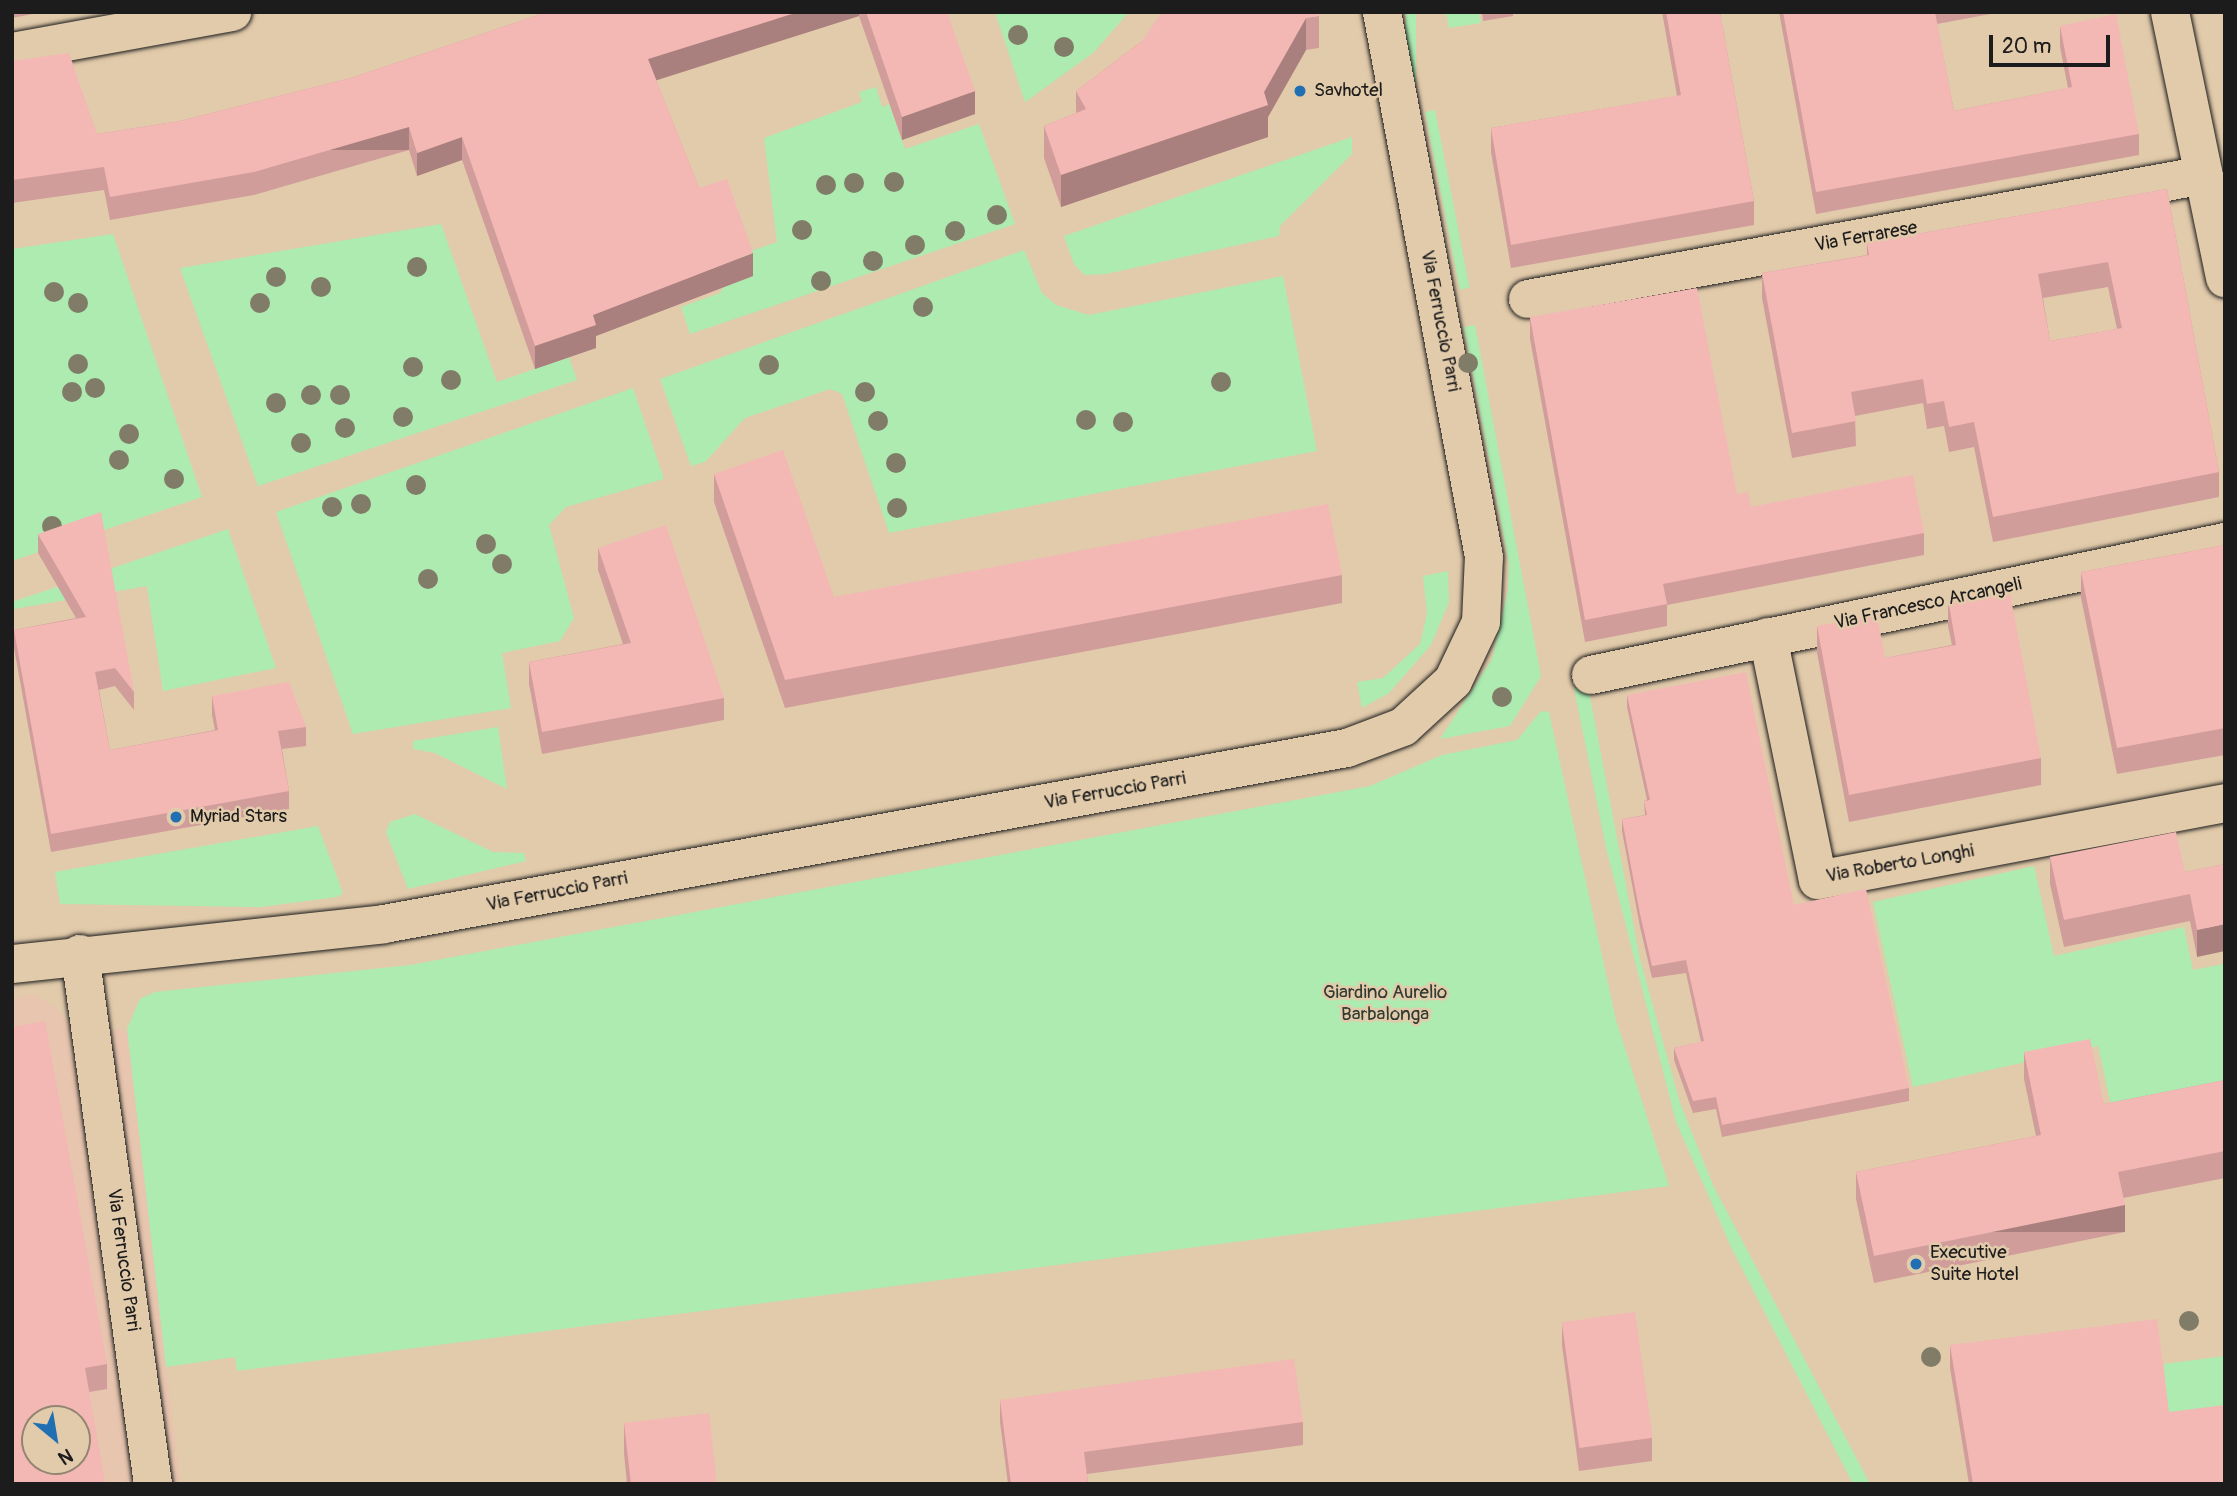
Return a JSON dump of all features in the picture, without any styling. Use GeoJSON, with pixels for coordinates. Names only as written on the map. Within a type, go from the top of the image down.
{"type":"FeatureCollection","features":[{"type":"Feature","properties":{"kind":"street"},"geometry":{"type":"LineString","coordinates":[[12,51],[232,12]]}},
{"type":"Feature","properties":{"kind":"street","name":"Via Ferruccio Parri"},"geometry":{"type":"LineString","coordinates":[[12,964],[80,954],[384,924],[1348,748],[1404,727],[1452,681],[1481,622],[1484,557],[1382,12]]}},
{"type":"Feature","properties":{"kind":"street"},"geometry":{"type":"LineString","coordinates":[[2170,12],[2225,278]]}},
{"type":"Feature","properties":{"kind":"street","name":"Via Ferrarese"},"geometry":{"type":"LineString","coordinates":[[1528,299],[2204,175]]}},
{"type":"Feature","properties":{"kind":"street","name":"Via Francesco Arcangeli"},"geometry":{"type":"LineString","coordinates":[[1591,676],[2225,542]]}},
{"type":"Feature","properties":{"kind":"street","name":"Via Roberto Longhi"},"geometry":{"type":"LineString","coordinates":[[1768,637],[1818,880],[2225,803]]}},
{"type":"Feature","properties":{"kind":"street","name":"Via Ferruccio Parri"},"geometry":{"type":"LineString","coordinates":[[80,954],[153,1484]]}},
{"type":"Feature","properties":{"kind":"shaded area"},"geometry":{"type":"Polygon","coordinates":[[[34,994],[58,1008],[74,1033],[127,1029],[181,1484],[12,1484],[12,998],[34,994]]]}},
{"type":"Feature","properties":{"kind":"green space"},"geometry":{"type":"Polygon","coordinates":[[[995,12],[1129,12],[1093,53],[1025,102],[995,12]]]}},
{"type":"Feature","properties":{"kind":"green space"},"geometry":{"type":"Polygon","coordinates":[[[1406,12],[1416,12],[1416,83],[1406,83],[1406,12]]]}},
{"type":"Feature","properties":{"kind":"green space"},"geometry":{"type":"Polygon","coordinates":[[[1446,12],[1479,12],[1481,23],[1449,28],[1446,12]]]}},
{"type":"Feature","properties":{"kind":"green space"},"geometry":{"type":"Polygon","coordinates":[[[876,87],[882,107],[889,104],[905,149],[979,124],[1015,224],[690,334],[681,307],[720,293],[745,253],[777,242],[764,138],[862,102],[859,92],[876,87]]]}},
{"type":"Feature","properties":{"kind":"green space"},"geometry":{"type":"Polygon","coordinates":[[[1435,110],[1470,288],[1460,290],[1425,112],[1435,110]]]}},
{"type":"Feature","properties":{"kind":"green space"},"geometry":{"type":"Polygon","coordinates":[[[1352,137],[1352,154],[1280,226],[1279,236],[1106,274],[1085,275],[1074,264],[1064,236],[1352,137]]]}},
{"type":"Feature","properties":{"kind":"green space"},"geometry":{"type":"Polygon","coordinates":[[[441,224],[497,382],[569,357],[577,380],[258,486],[180,268],[441,224]]]}},
{"type":"Feature","properties":{"kind":"green space"},"geometry":{"type":"Polygon","coordinates":[[[113,234],[202,497],[12,561],[12,249],[113,234]]]}},
{"type":"Feature","properties":{"kind":"green space"},"geometry":{"type":"Polygon","coordinates":[[[1024,250],[1042,293],[1056,305],[1089,315],[1283,276],[1317,451],[889,533],[842,394],[830,389],[745,418],[705,462],[691,466],[660,379],[1024,250]]]}},
{"type":"Feature","properties":{"kind":"green space"},"geometry":{"type":"Polygon","coordinates":[[[1475,325],[1541,676],[1510,726],[1440,739],[1492,659],[1508,590],[1509,564],[1464,327],[1475,325]]]}},
{"type":"Feature","properties":{"kind":"green space"},"geometry":{"type":"Polygon","coordinates":[[[633,388],[664,479],[566,507],[549,525],[574,618],[560,641],[502,653],[511,708],[353,734],[276,512],[633,388]]]}},
{"type":"Feature","properties":{"kind":"green space"},"geometry":{"type":"Polygon","coordinates":[[[228,529],[276,668],[163,691],[147,586],[14,609],[12,602],[228,529]]]}},
{"type":"Feature","properties":{"kind":"green space"},"geometry":{"type":"Polygon","coordinates":[[[1448,571],[1449,602],[1431,645],[1389,693],[1362,708],[1357,682],[1383,678],[1420,644],[1427,613],[1423,576],[1448,571]]]}},
{"type":"Feature","properties":{"kind":"green space"},"geometry":{"type":"Polygon","coordinates":[[[1588,686],[1640,959],[1680,1103],[1713,1185],[1870,1484],[1853,1484],[1731,1247],[1676,1122],[1606,848],[1574,688],[1588,686]]]}},
{"type":"Feature","properties":{"kind":"green space","name":"Giardino Aurelio Barbalonga"},"geometry":{"type":"Polygon","coordinates":[[[1541,711],[1549,712],[1616,1020],[1669,1186],[237,1371],[235,1357],[166,1367],[127,1029],[140,999],[155,992],[410,965],[1370,786],[1442,755],[1517,740],[1541,711]]]}},
{"type":"Feature","properties":{"kind":"green space"},"geometry":{"type":"Polygon","coordinates":[[[498,727],[507,789],[435,753],[413,749],[413,741],[498,727]]]}},
{"type":"Feature","properties":{"kind":"green space"},"geometry":{"type":"Polygon","coordinates":[[[415,814],[493,852],[524,853],[526,861],[408,889],[386,832],[390,822],[415,814]]]}},
{"type":"Feature","properties":{"kind":"green space"},"geometry":{"type":"Polygon","coordinates":[[[318,826],[343,893],[337,897],[261,907],[60,904],[55,872],[318,826]]]}},
{"type":"Feature","properties":{"kind":"green space"},"geometry":{"type":"Polygon","coordinates":[[[2034,866],[2054,956],[2184,927],[2193,970],[2223,964],[2225,1089],[2113,1114],[2098,1046],[1913,1087],[1873,902],[2034,866]]]}},
{"type":"Feature","properties":{"kind":"green space"},"geometry":{"type":"Polygon","coordinates":[[[2225,1356],[2225,1424],[2170,1431],[2164,1364],[2225,1356]]]}},
{"type":"Feature","properties":{"kind":"building"},"geometry":{"type":"Polygon","coordinates":[[[547,12],[798,12],[648,59],[699,188],[727,179],[753,253],[593,315],[596,325],[535,346],[462,137],[417,153],[409,127],[254,172],[110,197],[104,167],[12,180],[12,61],[69,53],[97,134],[180,121],[351,78],[547,12]]]}},
{"type":"Feature","properties":{"kind":"building"},"geometry":{"type":"Polygon","coordinates":[[[866,12],[947,12],[975,91],[902,117],[866,12]]]}},
{"type":"Feature","properties":{"kind":"building"},"geometry":{"type":"Polygon","coordinates":[[[1162,12],[1318,12],[1319,16],[1306,18],[1264,92],[1268,105],[1061,175],[1044,126],[1086,109],[1076,91],[1142,41],[1162,12]]]}},
{"type":"Feature","properties":{"kind":"building"},"geometry":{"type":"Polygon","coordinates":[[[1666,12],[1720,12],[1754,201],[1511,245],[1491,128],[1681,95],[1666,12]]]}},
{"type":"Feature","properties":{"kind":"building"},"geometry":{"type":"Polygon","coordinates":[[[1783,12],[1935,12],[1954,111],[2072,87],[2060,26],[2116,14],[2139,134],[1816,192],[1783,12]]]}},
{"type":"Feature","properties":{"kind":"building"},"geometry":{"type":"Polygon","coordinates":[[[2167,189],[2219,472],[1993,517],[1974,422],[1949,427],[1944,401],[1927,404],[1923,379],[1851,392],[1856,421],[1792,433],[1762,273],[1869,255],[1867,243],[2167,189]],[[2108,262],[2038,274],[2050,341],[2122,328],[2108,262]]]}},
{"type":"Feature","properties":{"kind":"building"},"geometry":{"type":"Polygon","coordinates":[[[1697,288],[1737,494],[1748,492],[1751,507],[1913,475],[1924,533],[1663,584],[1667,604],[1585,620],[1530,317],[1697,288]]]}},
{"type":"Feature","properties":{"kind":"building"},"geometry":{"type":"Polygon","coordinates":[[[783,450],[834,597],[1328,504],[1342,575],[785,680],[714,474],[783,450]]]}},
{"type":"Feature","properties":{"kind":"building"},"geometry":{"type":"Polygon","coordinates":[[[101,512],[134,692],[115,668],[95,672],[110,750],[218,730],[212,696],[289,682],[306,727],[278,731],[289,791],[51,834],[14,630],[86,617],[38,534],[101,512]]]}},
{"type":"Feature","properties":{"kind":"building"},"geometry":{"type":"Polygon","coordinates":[[[666,525],[724,698],[542,732],[529,662],[631,643],[598,548],[666,525]]]}},
{"type":"Feature","properties":{"kind":"building"},"geometry":{"type":"Polygon","coordinates":[[[2225,545],[2225,728],[2117,748],[2081,572],[2225,545]]]}},
{"type":"Feature","properties":{"kind":"building"},"geometry":{"type":"Polygon","coordinates":[[[2009,588],[2041,758],[1849,795],[1817,626],[1877,615],[1885,658],[1956,645],[1948,599],[2009,588]]]}},
{"type":"Feature","properties":{"kind":"building"},"geometry":{"type":"Polygon","coordinates":[[[1746,672],[1794,905],[1866,889],[1909,1088],[1722,1125],[1716,1097],[1693,1101],[1674,1048],[1704,1041],[1686,960],[1652,966],[1640,914],[1622,819],[1647,815],[1644,801],[1650,800],[1627,695],[1746,672]]]}},
{"type":"Feature","properties":{"kind":"building"},"geometry":{"type":"Polygon","coordinates":[[[2176,832],[2185,872],[2225,864],[2225,924],[2197,930],[2190,894],[2064,920],[2050,857],[2176,832]]]}},
{"type":"Feature","properties":{"kind":"building"},"geometry":{"type":"Polygon","coordinates":[[[45,1021],[107,1364],[85,1368],[105,1484],[12,1484],[12,1027],[45,1021]]]}},
{"type":"Feature","properties":{"kind":"building"},"geometry":{"type":"Polygon","coordinates":[[[2090,1039],[2104,1104],[2225,1080],[2225,1151],[2118,1172],[2125,1205],[1874,1256],[1856,1172],[2041,1135],[2024,1052],[2090,1039]]]}},
{"type":"Feature","properties":{"kind":"building"},"geometry":{"type":"Polygon","coordinates":[[[1635,1312],[1653,1438],[1579,1448],[1562,1322],[1635,1312]]]}},
{"type":"Feature","properties":{"kind":"building"},"geometry":{"type":"Polygon","coordinates":[[[2157,1319],[2169,1412],[2225,1405],[2225,1484],[1973,1484],[1950,1345],[2157,1319]]]}},
{"type":"Feature","properties":{"kind":"building"},"geometry":{"type":"Polygon","coordinates":[[[1294,1359],[1303,1422],[1084,1452],[1088,1484],[1011,1484],[1000,1400],[1294,1359]]]}},
{"type":"Feature","properties":{"kind":"building"},"geometry":{"type":"Polygon","coordinates":[[[709,1413],[717,1484],[631,1484],[624,1423],[709,1413]]]}},
{"type":"Feature","properties":{"kind":"place","name":"Savhotel"},"geometry":{"type":"Point","coordinates":[1300,91]}},
{"type":"Feature","properties":{"kind":"place","name":"Myriad Stars"},"geometry":{"type":"Point","coordinates":[176,817]}},
{"type":"Feature","properties":{"kind":"place","name":"Executive Suite Hotel"},"geometry":{"type":"Point","coordinates":[1916,1264]}}]}
